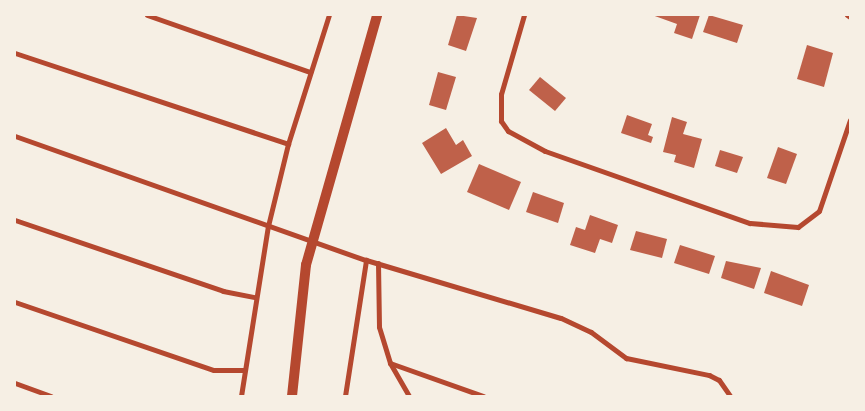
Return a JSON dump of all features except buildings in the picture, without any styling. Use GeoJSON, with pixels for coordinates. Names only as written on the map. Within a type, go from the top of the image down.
{"type":"FeatureCollection","features":[{"type":"Feature","properties":{"kind":"main road"},"geometry":{"type":"LineString","coordinates":[[292,396],[312,241],[377,15]]}},
{"type":"Feature","properties":{"kind":"street"},"geometry":{"type":"LineString","coordinates":[[147,15],[310,72]]}},
{"type":"Feature","properties":{"kind":"street"},"geometry":{"type":"LineString","coordinates":[[241,396],[254,297],[268,226],[288,144],[330,15]]}},
{"type":"Feature","properties":{"kind":"street"},"geometry":{"type":"LineString","coordinates":[[524,15],[499,110],[508,131],[545,151],[750,223],[788,229],[804,224],[819,211],[848,131],[850,120]]}},
{"type":"Feature","properties":{"kind":"street"},"geometry":{"type":"LineString","coordinates":[[15,53],[288,144]]}},
{"type":"Feature","properties":{"kind":"street"},"geometry":{"type":"LineString","coordinates":[[15,136],[366,260],[561,318],[591,332],[626,358],[709,375],[719,380],[730,396]]}},
{"type":"Feature","properties":{"kind":"street"},"geometry":{"type":"LineString","coordinates":[[15,220],[223,291],[254,297]]}},
{"type":"Feature","properties":{"kind":"street"},"geometry":{"type":"LineString","coordinates":[[345,396],[366,260]]}},
{"type":"Feature","properties":{"kind":"street"},"geometry":{"type":"LineString","coordinates":[[378,263],[379,327],[390,363],[409,396]]}},
{"type":"Feature","properties":{"kind":"street"},"geometry":{"type":"LineString","coordinates":[[15,302],[214,370],[243,370]]}},
{"type":"Feature","properties":{"kind":"street"},"geometry":{"type":"LineString","coordinates":[[390,363],[483,396]]}},
{"type":"Feature","properties":{"kind":"street"},"geometry":{"type":"LineString","coordinates":[[15,383],[51,396]]}}]}
